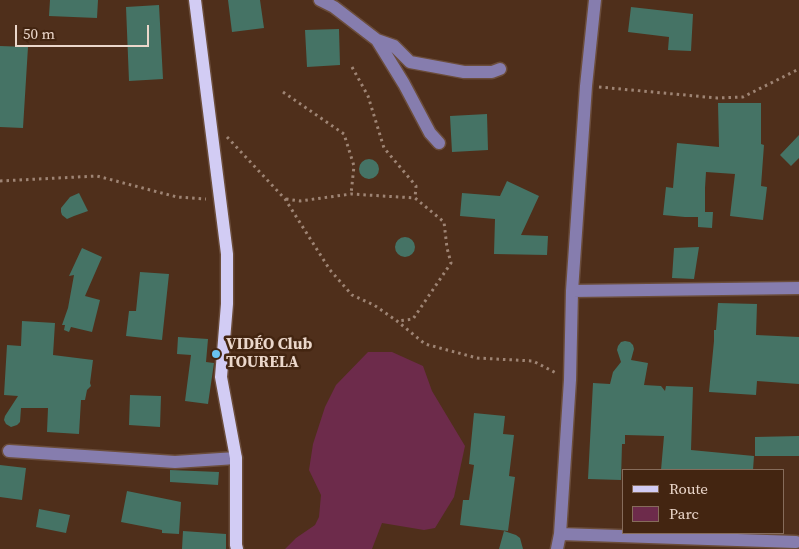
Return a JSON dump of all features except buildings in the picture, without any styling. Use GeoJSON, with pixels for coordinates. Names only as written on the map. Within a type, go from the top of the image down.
{"type":"FeatureCollection","features":[{"type":"Feature","properties":{"kind":"main road"},"geometry":{"type":"LineString","coordinates":[[195,0],[227,254],[227,304],[220,377],[236,458],[236,545],[238,549]]}},
{"type":"Feature","properties":{"kind":"street"},"geometry":{"type":"LineString","coordinates":[[320,0],[334,7],[377,40],[394,46],[410,62],[464,72],[492,72],[500,69]]}},
{"type":"Feature","properties":{"kind":"street"},"geometry":{"type":"LineString","coordinates":[[557,549],[560,534],[570,380],[572,291],[586,86],[595,0]]}},
{"type":"Feature","properties":{"kind":"street"},"geometry":{"type":"LineString","coordinates":[[377,40],[404,84],[430,133],[439,143]]}},
{"type":"Feature","properties":{"kind":"street"},"geometry":{"type":"LineString","coordinates":[[572,291],[799,288]]}},
{"type":"Feature","properties":{"kind":"street"},"geometry":{"type":"LineString","coordinates":[[9,450],[175,462],[236,458]]}},
{"type":"Feature","properties":{"kind":"street"},"geometry":{"type":"LineString","coordinates":[[560,534],[796,542]]}},
{"type":"Feature","properties":{"kind":"path"},"geometry":{"type":"LineString","coordinates":[[352,67],[368,96],[384,148],[416,186],[414,198]]}},
{"type":"Feature","properties":{"kind":"path"},"geometry":{"type":"LineString","coordinates":[[586,86],[717,98],[743,97],[799,69]]}},
{"type":"Feature","properties":{"kind":"path"},"geometry":{"type":"LineString","coordinates":[[283,92],[344,134],[354,166],[351,194]]}},
{"type":"Feature","properties":{"kind":"path"},"geometry":{"type":"LineString","coordinates":[[209,119],[285,199],[330,270],[352,295],[374,305],[397,321],[424,344],[477,358],[533,361],[570,380]]}},
{"type":"Feature","properties":{"kind":"path"},"geometry":{"type":"LineString","coordinates":[[0,181],[97,176],[176,197],[221,200]]}},
{"type":"Feature","properties":{"kind":"path"},"geometry":{"type":"LineString","coordinates":[[285,199],[300,201],[351,194],[414,198],[444,222],[451,264],[413,319],[397,321]]}},
{"type":"Feature","properties":{"kind":"green space"},"geometry":{"type":"Polygon","coordinates":[[[368,352],[392,352],[423,366],[432,391],[465,446],[454,497],[435,528],[424,530],[382,523],[372,549],[285,549],[296,538],[315,525],[319,517],[321,495],[309,470],[313,444],[325,407],[336,385],[368,352]]]}},
{"type":"Feature","properties":{"kind":"place","name":"VIDÉO Club TOURELA"},"geometry":{"type":"Point","coordinates":[216,354]}}]}
